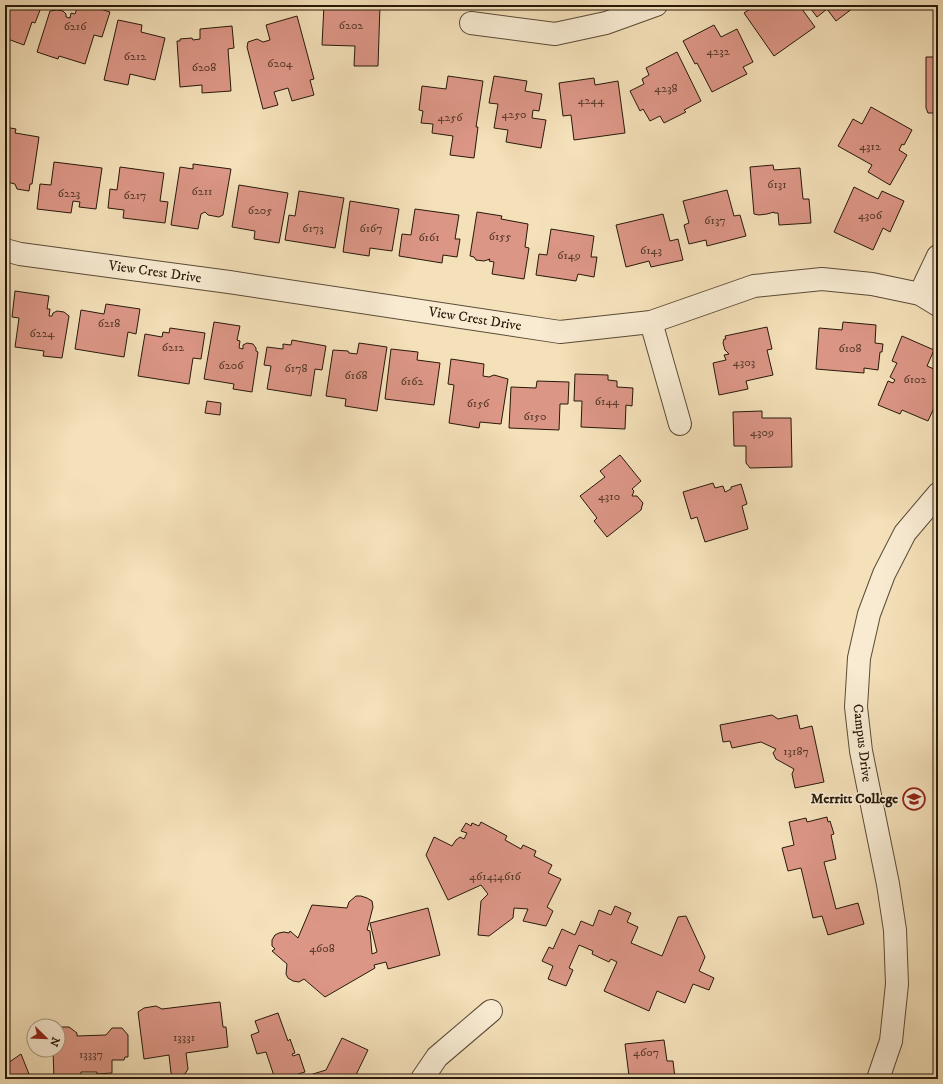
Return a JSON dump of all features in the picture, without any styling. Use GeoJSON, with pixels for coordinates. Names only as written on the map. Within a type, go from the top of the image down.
{"type":"FeatureCollection","features":[{"type":"Feature","properties":{"kind":"street"},"geometry":{"type":"LineString","coordinates":[[471,23],[555,34],[606,23],[656,5]]}},
{"type":"Feature","properties":{"kind":"street","name":"View Crest Drive"},"geometry":{"type":"LineString","coordinates":[[5,250],[28,255],[229,282],[560,332],[651,322],[754,286],[822,279],[872,284],[920,294],[938,305]]}},
{"type":"Feature","properties":{"kind":"street"},"geometry":{"type":"LineString","coordinates":[[920,294],[938,256]]}},
{"type":"Feature","properties":{"kind":"street"},"geometry":{"type":"LineString","coordinates":[[651,322],[680,424]]}},
{"type":"Feature","properties":{"kind":"street","name":"Campus Drive"},"geometry":{"type":"LineString","coordinates":[[878,1079],[891,1034],[897,984],[896,938],[888,884],[861,751],[856,707],[859,658],[869,614],[884,574],[905,534],[938,494]]}},
{"type":"Feature","properties":{"kind":"street"},"geometry":{"type":"LineString","coordinates":[[422,1079],[437,1057],[491,1012]]}},
{"type":"Feature","properties":{"kind":"building"},"geometry":{"type":"Polygon","coordinates":[[[5,5],[42,5],[35,23],[32,22],[24,45],[5,38],[5,5]]]}},
{"type":"Feature","properties":{"kind":"building"},"geometry":{"type":"Polygon","coordinates":[[[78,5],[88,5],[110,12],[102,37],[94,35],[85,64],[59,56],[58,59],[37,52],[50,11],[63,11],[66,14],[66,17],[70,18],[71,13],[75,14],[78,5]]]}},
{"type":"Feature","properties":{"kind":"building"},"geometry":{"type":"Polygon","coordinates":[[[324,5],[380,5],[378,66],[354,66],[355,46],[322,45],[324,5]]]}},
{"type":"Feature","properties":{"kind":"building"},"geometry":{"type":"Polygon","coordinates":[[[756,5],[799,5],[815,27],[774,56],[744,13],[756,5]]]}},
{"type":"Feature","properties":{"kind":"building"},"geometry":{"type":"Polygon","coordinates":[[[808,5],[857,5],[836,21],[827,9],[817,17],[808,5]]]}},
{"type":"Feature","properties":{"kind":"building"},"geometry":{"type":"Polygon","coordinates":[[[297,16],[314,79],[310,80],[314,95],[292,101],[288,88],[274,92],[278,105],[263,109],[247,47],[248,42],[257,39],[263,42],[270,40],[266,25],[297,16]]]}},
{"type":"Feature","properties":{"kind":"building"},"geometry":{"type":"Polygon","coordinates":[[[118,20],[142,25],[141,32],[165,38],[155,80],[130,74],[128,85],[104,80],[118,20]]]}},
{"type":"Feature","properties":{"kind":"building"},"geometry":{"type":"Polygon","coordinates":[[[714,25],[721,37],[737,29],[753,62],[743,67],[747,74],[712,92],[697,63],[695,64],[683,41],[714,25]]]}},
{"type":"Feature","properties":{"kind":"building"},"geometry":{"type":"Polygon","coordinates":[[[232,26],[234,48],[228,49],[231,91],[202,93],[202,85],[180,87],[177,41],[180,41],[180,39],[200,39],[200,29],[232,26]]]}},
{"type":"Feature","properties":{"kind":"building"},"geometry":{"type":"Polygon","coordinates":[[[677,52],[701,101],[684,110],[686,112],[664,123],[660,116],[650,121],[643,109],[640,111],[630,91],[644,84],[642,79],[649,75],[646,68],[677,52]]]}},
{"type":"Feature","properties":{"kind":"building"},"geometry":{"type":"Polygon","coordinates":[[[926,57],[938,57],[937,113],[928,113],[926,108],[926,57]]]}},
{"type":"Feature","properties":{"kind":"building"},"geometry":{"type":"Polygon","coordinates":[[[448,76],[483,81],[476,127],[478,127],[474,158],[450,155],[453,136],[432,133],[433,124],[421,123],[423,111],[419,110],[422,86],[446,89],[448,76]]]}},
{"type":"Feature","properties":{"kind":"building"},"geometry":{"type":"Polygon","coordinates":[[[494,76],[527,81],[525,91],[542,94],[539,111],[533,110],[532,118],[546,120],[541,148],[506,142],[508,130],[494,128],[498,104],[489,103],[494,76]]]}},
{"type":"Feature","properties":{"kind":"building"},"geometry":{"type":"Polygon","coordinates":[[[594,78],[595,85],[618,81],[625,133],[574,140],[571,115],[563,116],[559,83],[594,78]]]}},
{"type":"Feature","properties":{"kind":"building"},"geometry":{"type":"Polygon","coordinates":[[[871,107],[912,130],[904,145],[902,144],[899,150],[907,155],[890,185],[868,172],[872,165],[838,146],[853,119],[862,124],[871,107]]]}},
{"type":"Feature","properties":{"kind":"building"},"geometry":{"type":"Polygon","coordinates":[[[5,127],[16,129],[15,133],[39,137],[32,184],[30,184],[29,191],[17,189],[15,184],[7,182],[5,198],[5,127]]]}},
{"type":"Feature","properties":{"kind":"building"},"geometry":{"type":"Polygon","coordinates":[[[54,162],[102,168],[96,209],[79,207],[80,202],[73,201],[71,213],[37,209],[40,184],[51,185],[54,162]]]}},
{"type":"Feature","properties":{"kind":"building"},"geometry":{"type":"Polygon","coordinates":[[[193,164],[231,169],[223,215],[219,217],[208,215],[205,212],[201,214],[198,229],[171,225],[180,167],[193,169],[193,164]]]}},
{"type":"Feature","properties":{"kind":"building"},"geometry":{"type":"Polygon","coordinates":[[[773,165],[774,170],[800,168],[803,199],[809,199],[811,223],[779,225],[778,213],[774,212],[759,215],[754,214],[750,167],[773,165]]]}},
{"type":"Feature","properties":{"kind":"building"},"geometry":{"type":"Polygon","coordinates":[[[120,167],[164,173],[160,201],[168,202],[165,223],[123,218],[124,210],[108,208],[110,189],[117,190],[120,167]]]}},
{"type":"Feature","properties":{"kind":"building"},"geometry":{"type":"Polygon","coordinates":[[[239,185],[288,193],[279,243],[254,239],[255,231],[232,227],[239,185]]]}},
{"type":"Feature","properties":{"kind":"building"},"geometry":{"type":"Polygon","coordinates":[[[854,187],[878,199],[882,191],[904,201],[890,232],[883,228],[873,250],[834,232],[854,187]]]}},
{"type":"Feature","properties":{"kind":"building"},"geometry":{"type":"Polygon","coordinates":[[[727,190],[734,216],[740,215],[746,236],[707,246],[706,240],[689,244],[684,225],[689,223],[683,201],[727,190]]]}},
{"type":"Feature","properties":{"kind":"building"},"geometry":{"type":"Polygon","coordinates":[[[299,191],[344,198],[335,248],[285,240],[289,215],[295,216],[299,191]]]}},
{"type":"Feature","properties":{"kind":"building"},"geometry":{"type":"Polygon","coordinates":[[[350,201],[399,209],[392,251],[370,248],[369,256],[343,252],[350,201]]]}},
{"type":"Feature","properties":{"kind":"building"},"geometry":{"type":"Polygon","coordinates":[[[415,209],[459,215],[455,239],[460,239],[457,257],[443,255],[442,263],[399,256],[402,234],[411,235],[415,209]]]}},
{"type":"Feature","properties":{"kind":"building"},"geometry":{"type":"Polygon","coordinates":[[[477,212],[502,216],[501,219],[528,224],[525,247],[529,248],[524,279],[492,274],[494,262],[489,261],[490,259],[484,261],[476,260],[474,257],[470,256],[477,212]]]}},
{"type":"Feature","properties":{"kind":"building"},"geometry":{"type":"Polygon","coordinates":[[[663,214],[670,241],[678,239],[683,260],[651,267],[649,261],[626,267],[616,225],[663,214]]]}},
{"type":"Feature","properties":{"kind":"building"},"geometry":{"type":"Polygon","coordinates":[[[551,229],[594,236],[591,257],[597,257],[594,277],[578,274],[576,281],[536,275],[539,254],[547,255],[551,229]]]}},
{"type":"Feature","properties":{"kind":"building"},"geometry":{"type":"Polygon","coordinates":[[[15,291],[49,296],[47,309],[50,309],[49,316],[52,316],[53,313],[57,311],[64,312],[69,316],[62,358],[43,356],[44,351],[15,347],[19,318],[12,317],[15,291]]]}},
{"type":"Feature","properties":{"kind":"building"},"geometry":{"type":"Polygon","coordinates":[[[106,304],[140,309],[136,334],[128,332],[124,357],[75,349],[81,310],[104,314],[106,304]]]}},
{"type":"Feature","properties":{"kind":"building"},"geometry":{"type":"Polygon","coordinates":[[[214,322],[240,326],[237,340],[240,341],[239,348],[243,349],[243,345],[247,343],[253,344],[256,348],[256,351],[258,352],[252,392],[233,389],[234,384],[204,379],[214,322]]]}},
{"type":"Feature","properties":{"kind":"building"},"geometry":{"type":"Polygon","coordinates":[[[843,322],[876,325],[875,343],[883,344],[882,352],[880,352],[878,370],[864,368],[864,373],[816,369],[819,328],[842,330],[843,322]]]}},
{"type":"Feature","properties":{"kind":"building"},"geometry":{"type":"Polygon","coordinates":[[[767,327],[772,349],[767,350],[773,375],[746,381],[748,389],[719,395],[713,363],[726,360],[724,355],[729,354],[725,350],[723,343],[724,339],[726,339],[725,336],[767,327]]]}},
{"type":"Feature","properties":{"kind":"building"},"geometry":{"type":"Polygon","coordinates":[[[170,328],[205,333],[201,359],[193,358],[189,384],[138,376],[145,334],[162,337],[163,332],[169,333],[170,328]]]}},
{"type":"Feature","properties":{"kind":"building"},"geometry":{"type":"Polygon","coordinates":[[[902,336],[934,350],[927,366],[934,369],[936,365],[938,366],[938,399],[928,421],[902,410],[900,414],[878,405],[888,381],[893,383],[895,380],[890,377],[897,363],[892,361],[902,336]]]}},
{"type":"Feature","properties":{"kind":"building"},"geometry":{"type":"Polygon","coordinates":[[[292,340],[326,346],[322,370],[315,369],[311,396],[267,389],[271,366],[264,365],[267,347],[283,349],[283,344],[291,345],[292,340]]]}},
{"type":"Feature","properties":{"kind":"building"},"geometry":{"type":"Polygon","coordinates":[[[359,343],[387,347],[377,411],[345,406],[346,399],[326,396],[333,350],[348,351],[349,353],[357,354],[359,343]]]}},
{"type":"Feature","properties":{"kind":"building"},"geometry":{"type":"Polygon","coordinates":[[[391,349],[418,352],[417,360],[440,363],[434,405],[385,399],[391,349]]]}},
{"type":"Feature","properties":{"kind":"building"},"geometry":{"type":"Polygon","coordinates":[[[451,359],[484,364],[483,376],[489,377],[494,375],[508,379],[501,424],[480,422],[479,428],[449,423],[454,385],[448,384],[451,359]]]}},
{"type":"Feature","properties":{"kind":"building"},"geometry":{"type":"Polygon","coordinates":[[[575,374],[608,375],[608,380],[617,381],[617,387],[633,388],[632,406],[626,405],[625,429],[581,427],[582,401],[574,401],[575,374]]]}},
{"type":"Feature","properties":{"kind":"building"},"geometry":{"type":"Polygon","coordinates":[[[537,381],[569,382],[568,404],[560,404],[559,430],[509,428],[511,387],[536,388],[537,381]]]}},
{"type":"Feature","properties":{"kind":"building"},"geometry":{"type":"Polygon","coordinates":[[[207,401],[221,403],[220,415],[205,413],[207,401]]]}},
{"type":"Feature","properties":{"kind":"building"},"geometry":{"type":"Polygon","coordinates":[[[762,411],[762,418],[791,418],[792,467],[750,468],[746,463],[746,446],[734,446],[733,412],[762,411]]]}},
{"type":"Feature","properties":{"kind":"building"},"geometry":{"type":"Polygon","coordinates":[[[620,455],[641,481],[632,489],[634,491],[632,496],[637,496],[643,503],[641,510],[607,537],[594,521],[597,518],[580,496],[605,477],[600,471],[620,455]]]}},
{"type":"Feature","properties":{"kind":"building"},"geometry":{"type":"Polygon","coordinates":[[[713,483],[715,488],[723,486],[725,492],[731,489],[731,487],[741,484],[747,504],[742,506],[748,529],[705,542],[697,517],[691,519],[683,492],[713,483]]]}},
{"type":"Feature","properties":{"kind":"building"},"geometry":{"type":"Polygon","coordinates":[[[772,715],[778,719],[797,715],[800,729],[812,726],[824,782],[795,788],[792,774],[794,769],[776,759],[773,753],[776,749],[761,742],[732,748],[730,741],[723,742],[720,725],[772,715]]]}},
{"type":"Feature","properties":{"kind":"building"},"geometry":{"type":"Polygon","coordinates":[[[827,817],[828,822],[830,821],[834,834],[831,835],[836,859],[824,862],[836,909],[858,903],[864,924],[828,935],[822,916],[813,918],[801,868],[788,871],[782,848],[794,845],[789,822],[806,818],[807,822],[827,817]]]}},
{"type":"Feature","properties":{"kind":"building"},"geometry":{"type":"Polygon","coordinates":[[[481,822],[507,836],[505,840],[521,849],[523,845],[536,851],[534,856],[552,865],[548,873],[561,879],[547,907],[553,911],[546,926],[523,921],[528,909],[514,908],[513,918],[489,936],[478,935],[481,901],[488,894],[481,885],[448,900],[426,855],[434,837],[452,846],[460,837],[464,839],[467,833],[461,831],[466,823],[471,826],[472,823],[479,826],[481,822]]]}},
{"type":"Feature","properties":{"kind":"building"},"geometry":{"type":"Polygon","coordinates":[[[356,896],[361,896],[372,901],[373,907],[367,930],[370,931],[372,954],[377,952],[370,923],[428,908],[440,955],[388,969],[386,962],[374,965],[375,968],[325,997],[304,979],[299,982],[288,978],[286,974],[287,964],[272,951],[275,949],[272,946],[272,940],[275,935],[284,932],[289,933],[290,931],[298,938],[312,905],[347,908],[349,902],[356,896]]]}},
{"type":"Feature","properties":{"kind":"building"},"geometry":{"type":"Polygon","coordinates":[[[615,906],[631,913],[627,922],[638,927],[631,943],[662,956],[678,917],[686,916],[705,957],[699,971],[714,978],[709,990],[693,984],[685,1003],[657,991],[649,1011],[604,991],[617,962],[611,959],[609,962],[592,954],[593,951],[579,945],[569,968],[573,970],[566,986],[548,979],[553,966],[542,961],[549,947],[553,949],[562,929],[575,935],[581,921],[593,926],[599,910],[611,915],[615,906]]]}},
{"type":"Feature","properties":{"kind":"building"},"geometry":{"type":"Polygon","coordinates":[[[220,1002],[223,1027],[226,1027],[228,1047],[186,1053],[188,1069],[185,1074],[174,1076],[171,1073],[169,1055],[144,1059],[138,1012],[144,1008],[156,1006],[162,1009],[220,1002]]]}},
{"type":"Feature","properties":{"kind":"building"},"geometry":{"type":"Polygon","coordinates":[[[278,1013],[288,1041],[290,1039],[295,1053],[292,1054],[293,1056],[299,1054],[305,1072],[298,1074],[300,1078],[326,1070],[342,1038],[368,1050],[354,1079],[269,1079],[274,1076],[266,1052],[257,1054],[251,1035],[259,1032],[255,1021],[278,1013]]]}},
{"type":"Feature","properties":{"kind":"building"},"geometry":{"type":"Polygon","coordinates":[[[66,1027],[69,1027],[77,1033],[77,1036],[106,1035],[112,1028],[122,1028],[128,1035],[128,1057],[125,1057],[124,1060],[112,1060],[112,1073],[97,1074],[97,1072],[81,1072],[81,1079],[54,1079],[53,1058],[66,1058],[66,1027]]]}},
{"type":"Feature","properties":{"kind":"building"},"geometry":{"type":"Polygon","coordinates":[[[664,1040],[667,1061],[673,1061],[675,1078],[685,1076],[685,1079],[617,1079],[617,1077],[629,1076],[625,1044],[664,1040]]]}},
{"type":"Feature","properties":{"kind":"building"},"geometry":{"type":"Polygon","coordinates":[[[21,1054],[31,1079],[5,1079],[5,1065],[21,1054]]]}},
{"type":"Feature","properties":{"kind":"place","name":"Merritt College"},"geometry":{"type":"Point","coordinates":[914,799]}}]}
